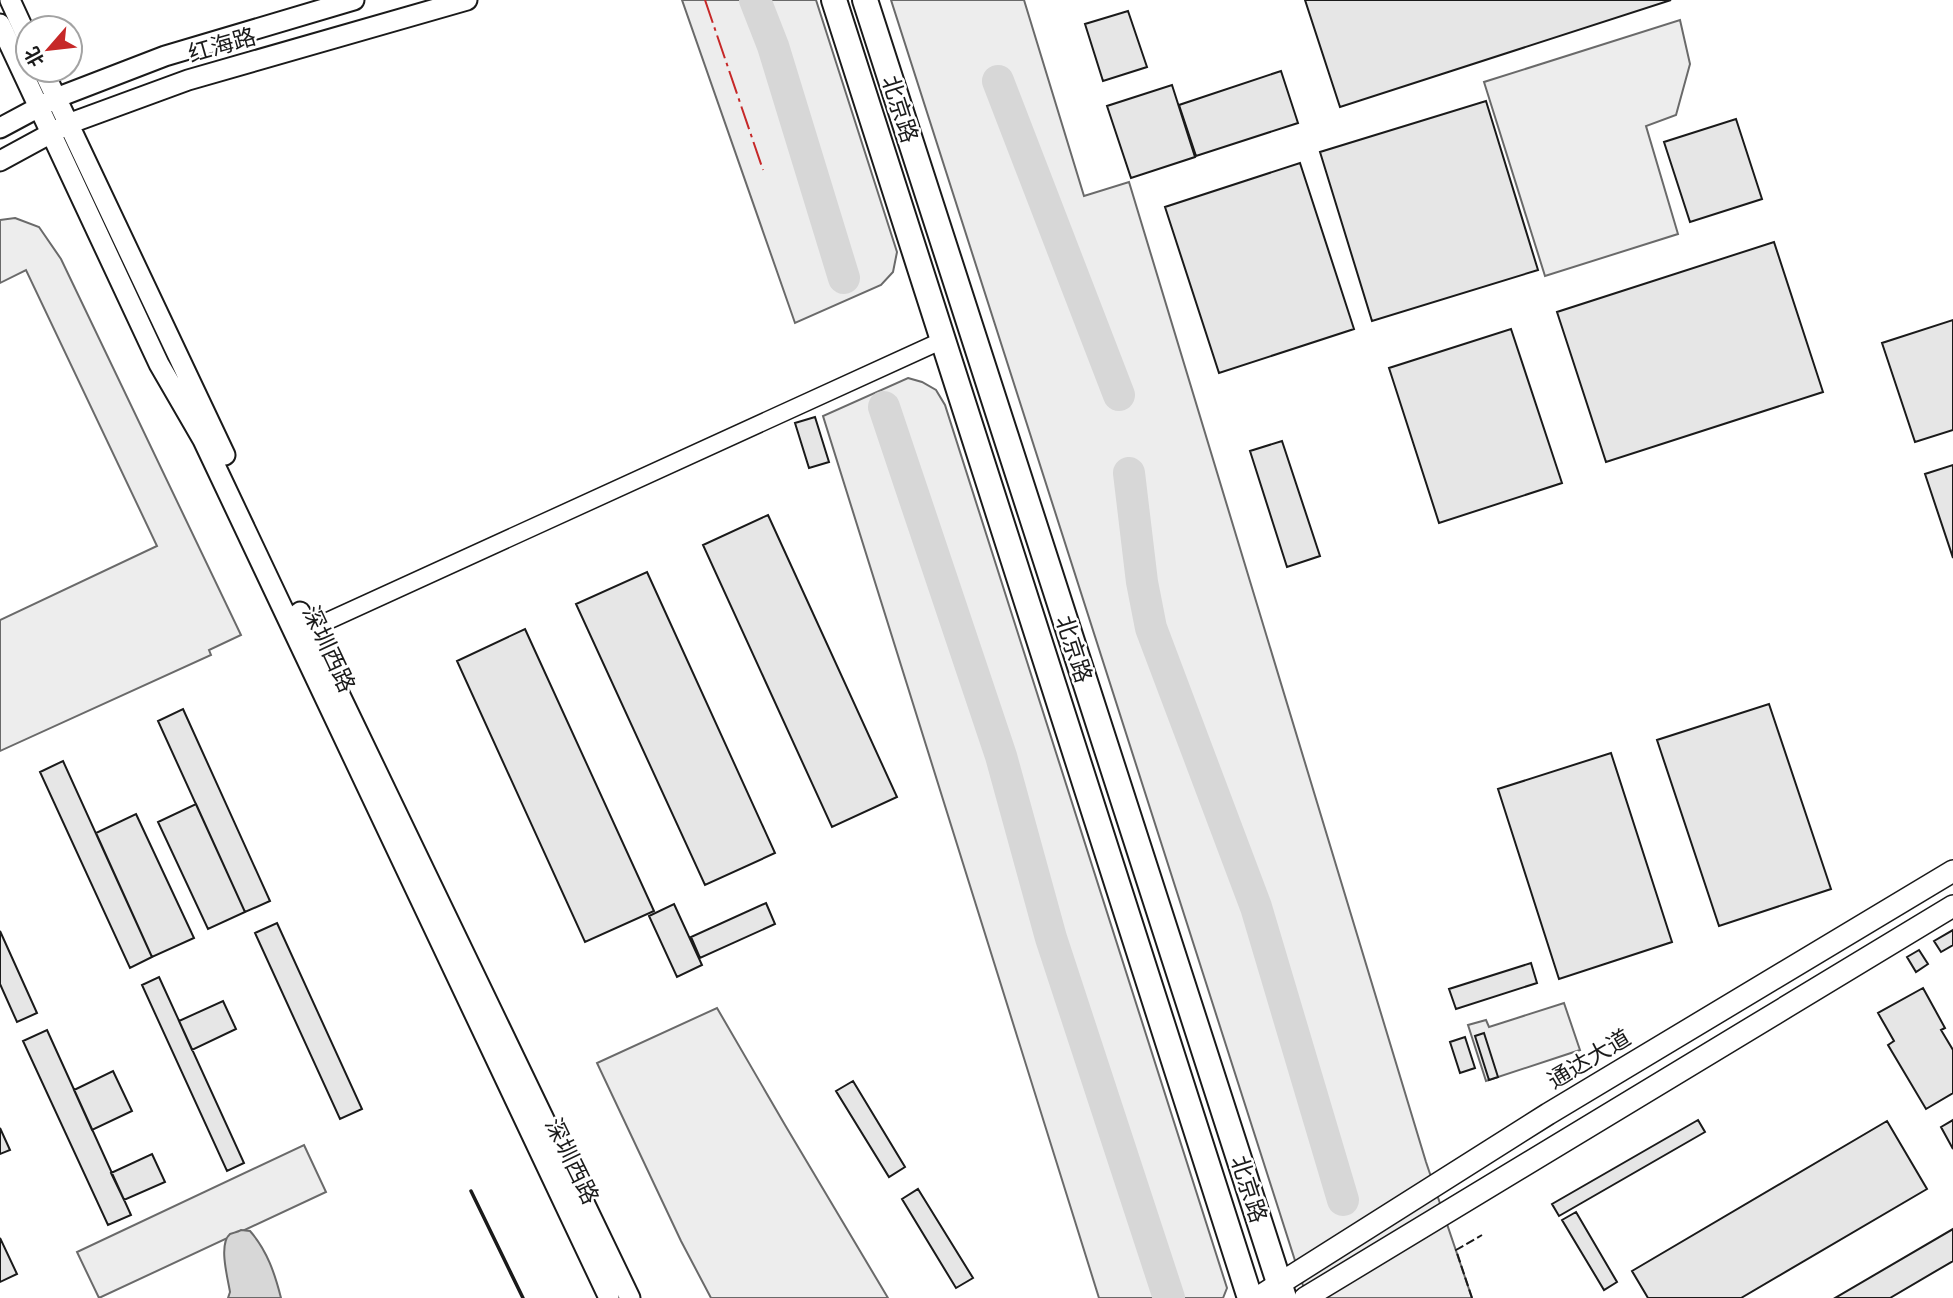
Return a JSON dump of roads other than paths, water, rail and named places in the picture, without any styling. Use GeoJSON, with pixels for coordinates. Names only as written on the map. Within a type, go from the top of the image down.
{"type":"FeatureCollection","features":[{"type":"Feature","properties":{"kind":"main road","name":"北京路"},"geometry":{"type":"LineString","coordinates":[[834,0],[1250,1298]]}},
{"type":"Feature","properties":{"kind":"main road","name":"北京路"},"geometry":{"type":"LineString","coordinates":[[865,0],[1282,1290]]}},
{"type":"Feature","properties":{"kind":"main road","name":"通达大道"},"geometry":{"type":"LineString","coordinates":[[1256,1298],[1282,1290],[1548,1114],[1953,871]]}},
{"type":"Feature","properties":{"kind":"main road"},"geometry":{"type":"LineString","coordinates":[[1305,1298],[1953,906]]}},
{"type":"Feature","properties":{"kind":"street","name":"红海路"},"geometry":{"type":"LineString","coordinates":[[0,128],[47,102],[165,56],[354,0]]}},
{"type":"Feature","properties":{"kind":"street","name":"红海路"},"geometry":{"type":"LineString","coordinates":[[0,161],[60,129],[188,80],[467,0]]}},
{"type":"Feature","properties":{"kind":"street","name":"深圳西路"},"geometry":{"type":"LineString","coordinates":[[0,23],[47,102],[308,630],[631,1298]]}},
{"type":"Feature","properties":{"kind":"street","name":"深圳西路"},"geometry":{"type":"LineString","coordinates":[[45,84],[47,102]]}},
{"type":"Feature","properties":{"kind":"street","name":"深圳西路"},"geometry":{"type":"LineString","coordinates":[[60,129],[159,364],[203,440],[609,1298]]}},
{"type":"Feature","properties":{"kind":"street"},"geometry":{"type":"LineString","coordinates":[[308,630],[943,340]]}},
{"type":"Feature","properties":{"kind":"waterway"},"geometry":{"type":"LineString","coordinates":[[755,0],[773,46],[844,278]]}},
{"type":"Feature","properties":{"kind":"waterway"},"geometry":{"type":"LineString","coordinates":[[998,81],[1119,395]]}},
{"type":"Feature","properties":{"kind":"waterway"},"geometry":{"type":"LineString","coordinates":[[884,407],[1001,756],[1051,938],[1169,1298]]}},
{"type":"Feature","properties":{"kind":"waterway"},"geometry":{"type":"LineString","coordinates":[[1129,473],[1142,582],[1151,628],[1256,907],[1343,1200]]}}]}
